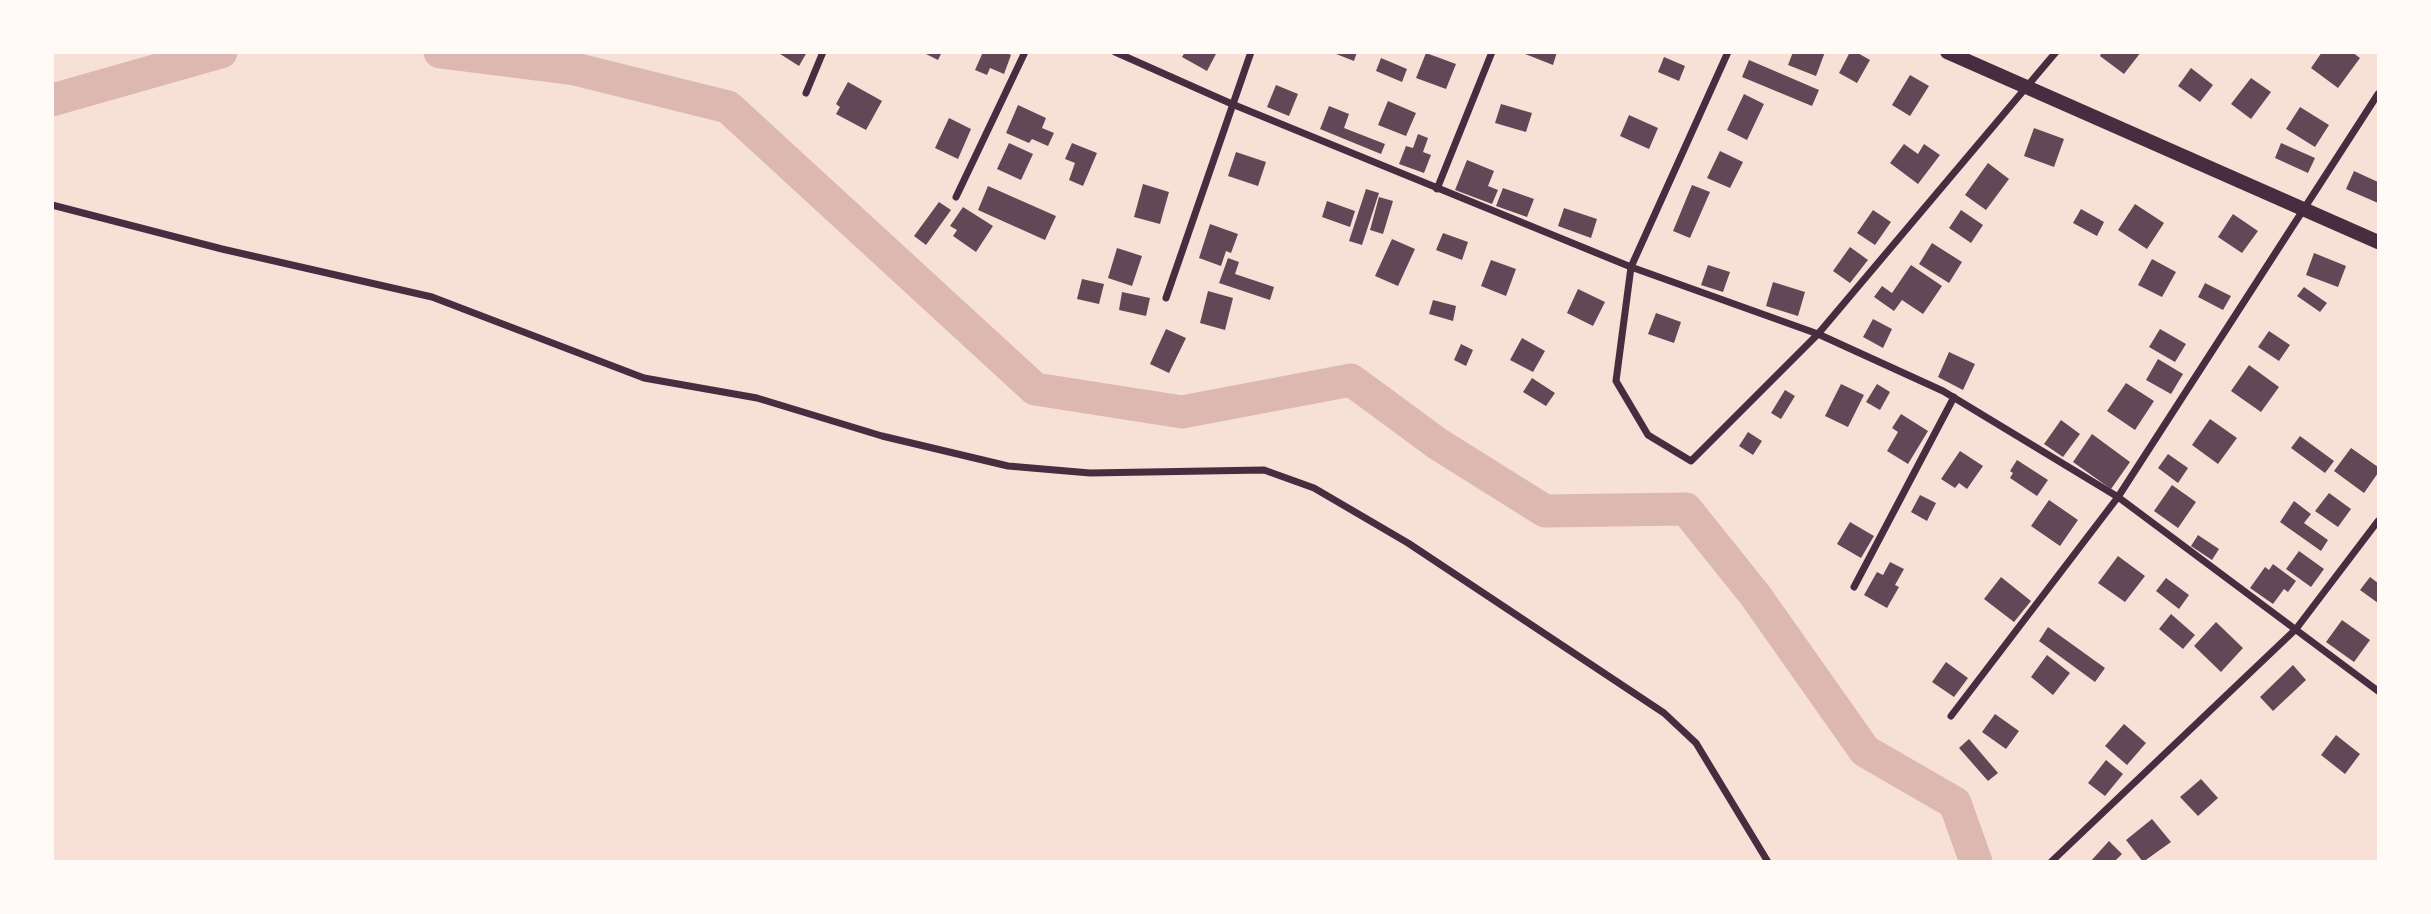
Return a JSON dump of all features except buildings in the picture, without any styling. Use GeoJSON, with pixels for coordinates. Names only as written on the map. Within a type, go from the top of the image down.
{"type":"FeatureCollection","features":[{"type":"Feature","properties":{"kind":"main road"},"geometry":{"type":"LineString","coordinates":[[1947,52],[2378,242]]}},
{"type":"Feature","properties":{"kind":"street"},"geometry":{"type":"LineString","coordinates":[[806,93],[823,52]]}},
{"type":"Feature","properties":{"kind":"street"},"geometry":{"type":"LineString","coordinates":[[956,197],[1025,52]]}},
{"type":"Feature","properties":{"kind":"street"},"geometry":{"type":"LineString","coordinates":[[1115,52],[1232,104],[1631,267],[1818,334],[1954,397],[2118,497],[2378,691]]}},
{"type":"Feature","properties":{"kind":"street"},"geometry":{"type":"LineString","coordinates":[[1166,298],[1251,52]]}},
{"type":"Feature","properties":{"kind":"street"},"geometry":{"type":"LineString","coordinates":[[1437,189],[1492,52]]}},
{"type":"Feature","properties":{"kind":"street"},"geometry":{"type":"LineString","coordinates":[[1728,52],[1631,267],[1616,381],[1648,435],[1691,461],[1818,334],[2056,52]]}},
{"type":"Feature","properties":{"kind":"street"},"geometry":{"type":"LineString","coordinates":[[1951,716],[2118,497],[2378,94]]}},
{"type":"Feature","properties":{"kind":"street"},"geometry":{"type":"LineString","coordinates":[[52,205],[432,297],[643,378],[757,398],[882,436],[1008,466],[1090,473],[1264,470],[1314,488],[1408,543],[1664,713],[1696,743],[1769,862]]}},
{"type":"Feature","properties":{"kind":"street"},"geometry":{"type":"LineString","coordinates":[[1854,587],[1954,397]]}},
{"type":"Feature","properties":{"kind":"street"},"geometry":{"type":"LineString","coordinates":[[2052,862],[2296,629],[2378,521]]}},
{"type":"Feature","properties":{"kind":"waterway"},"geometry":{"type":"LineString","coordinates":[[52,100],[221,52]]}},
{"type":"Feature","properties":{"kind":"waterway"},"geometry":{"type":"LineString","coordinates":[[440,52],[575,69],[728,107],[1035,389],[1182,412],[1351,380],[1438,444],[1545,511],[1686,509],[1755,595],[1865,751],[1955,803],[1976,862]]}}]}
